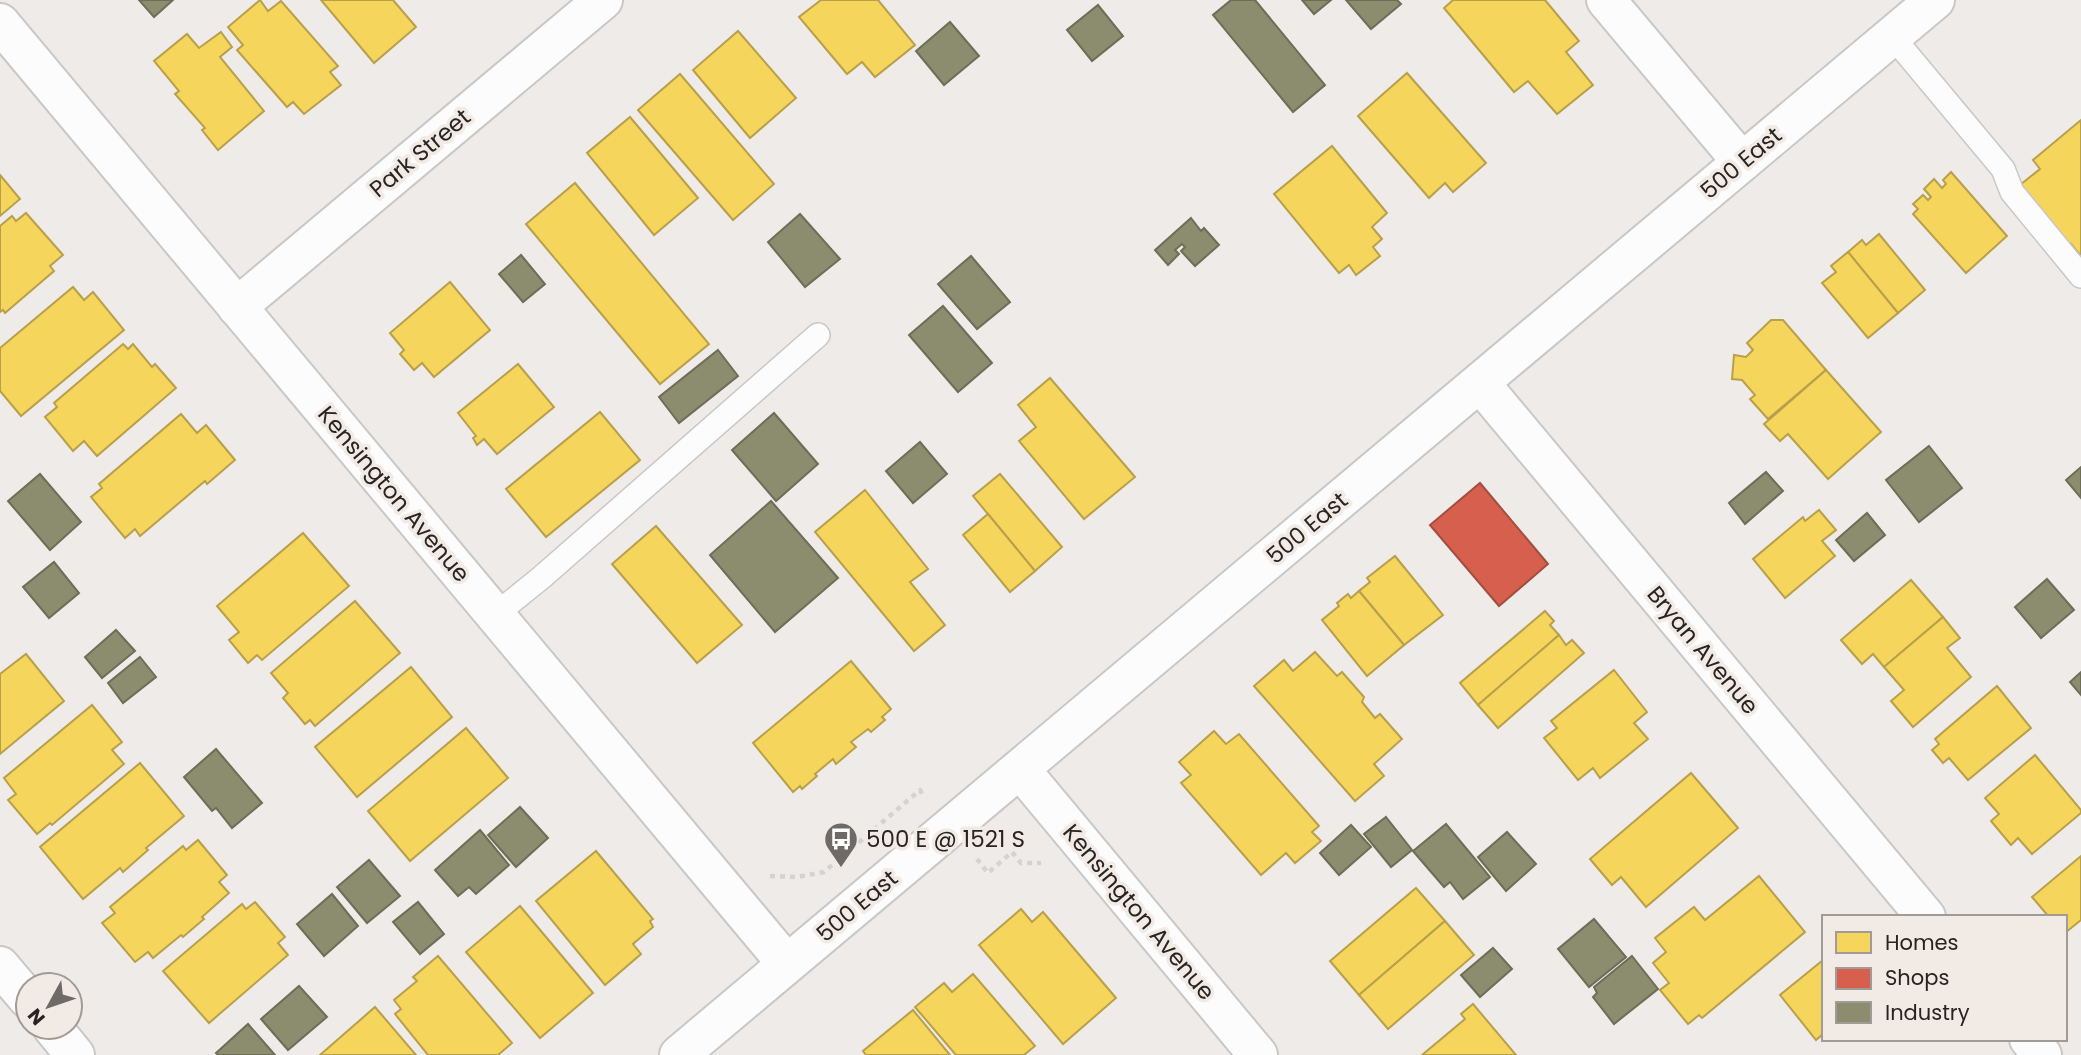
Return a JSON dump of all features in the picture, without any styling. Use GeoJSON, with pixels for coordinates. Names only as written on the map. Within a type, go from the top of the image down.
{"type":"FeatureCollection","features":[{"type":"Feature","properties":{"kind":"street","name":"Park Street"},"geometry":{"type":"LineString","coordinates":[[237,307],[603,0]]}},
{"type":"Feature","properties":{"kind":"street"},"geometry":{"type":"LineString","coordinates":[[1606,0],[1742,162]]}},
{"type":"Feature","properties":{"kind":"street","name":"500 East"},"geometry":{"type":"LineString","coordinates":[[679,1055],[1934,0]]}},
{"type":"Feature","properties":{"kind":"street","name":"Kensington Avenue"},"geometry":{"type":"LineString","coordinates":[[0,23],[787,964]]}},
{"type":"Feature","properties":{"kind":"street","name":"Bryan Avenue"},"geometry":{"type":"LineString","coordinates":[[1480,383],[1924,915]]}},
{"type":"Feature","properties":{"kind":"street","name":"Kensington Avenue"},"geometry":{"type":"LineString","coordinates":[[1020,769],[1258,1055]]}},
{"type":"Feature","properties":{"kind":"street"},"geometry":{"type":"LineString","coordinates":[[0,966],[14,982]]}},
{"type":"Feature","properties":{"kind":"street"},"geometry":{"type":"LineString","coordinates":[[64,1041],[75,1055]]}},
{"type":"Feature","properties":{"kind":"street"},"geometry":{"type":"LineString","coordinates":[[2031,1041],[2042,1055]]}},
{"type":"Feature","properties":{"kind":"lane"},"geometry":{"type":"LineString","coordinates":[[1892,36],[2003,169],[2012,192],[2081,276]]}},
{"type":"Feature","properties":{"kind":"lane"},"geometry":{"type":"LineString","coordinates":[[495,615],[818,335]]}},
{"type":"Feature","properties":{"kind":"path"},"geometry":{"type":"LineString","coordinates":[[797,877],[824,872],[919,790],[924,796]]}},
{"type":"Feature","properties":{"kind":"path"},"geometry":{"type":"LineString","coordinates":[[977,859],[988,873],[1012,852],[1021,863]]}},
{"type":"Feature","properties":{"kind":"building: Homes"},"geometry":{"type":"Polygon","coordinates":[[[260,0],[268,11],[281,1],[338,66],[330,72],[341,85],[304,114],[293,102],[287,107],[237,50],[243,45],[228,27],[260,0]]]}},
{"type":"Feature","properties":{"kind":"building: Homes"},"geometry":{"type":"Polygon","coordinates":[[[321,0],[393,0],[416,27],[374,63],[321,0]]]}},
{"type":"Feature","properties":{"kind":"building: Homes"},"geometry":{"type":"Polygon","coordinates":[[[821,0],[878,0],[915,45],[875,77],[862,62],[847,74],[799,17],[821,0]]]}},
{"type":"Feature","properties":{"kind":"building: Homes"},"geometry":{"type":"Polygon","coordinates":[[[1453,0],[1545,0],[1579,41],[1566,52],[1593,85],[1557,114],[1528,81],[1514,92],[1444,8],[1453,0]]]}},
{"type":"Feature","properties":{"kind":"building: Homes"},"geometry":{"type":"Polygon","coordinates":[[[738,31],[796,98],[750,138],[693,70],[738,31]]]}},
{"type":"Feature","properties":{"kind":"building: Homes"},"geometry":{"type":"Polygon","coordinates":[[[221,32],[232,47],[220,57],[264,111],[218,150],[202,130],[205,128],[175,94],[179,91],[154,61],[187,34],[199,48],[221,32]]]}},
{"type":"Feature","properties":{"kind":"building: Homes"},"geometry":{"type":"Polygon","coordinates":[[[1407,73],[1486,163],[1453,192],[1445,183],[1429,198],[1358,116],[1407,73]]]}},
{"type":"Feature","properties":{"kind":"building: Homes"},"geometry":{"type":"Polygon","coordinates":[[[680,74],[774,184],[733,220],[638,110],[680,74]]]}},
{"type":"Feature","properties":{"kind":"building: Homes"},"geometry":{"type":"Polygon","coordinates":[[[630,117],[698,198],[654,235],[587,153],[630,117]]]}},
{"type":"Feature","properties":{"kind":"building: Homes"},"geometry":{"type":"Polygon","coordinates":[[[2081,120],[2081,256],[2071,244],[2065,249],[2015,189],[2040,169],[2033,160],[2081,120]]]}},
{"type":"Feature","properties":{"kind":"building: Homes"},"geometry":{"type":"Polygon","coordinates":[[[1332,146],[1387,213],[1372,227],[1382,239],[1373,247],[1380,256],[1356,275],[1349,265],[1339,273],[1274,194],[1332,146]]]}},
{"type":"Feature","properties":{"kind":"building: Homes"},"geometry":{"type":"Polygon","coordinates":[[[1951,172],[2007,236],[1966,273],[1913,214],[1918,209],[1913,204],[1923,195],[1928,200],[1931,197],[1924,189],[1934,179],[1942,188],[1946,184],[1943,180],[1951,172]]]}},
{"type":"Feature","properties":{"kind":"building: Homes"},"geometry":{"type":"Polygon","coordinates":[[[0,175],[20,199],[0,216],[0,175]]]}},
{"type":"Feature","properties":{"kind":"building: Homes"},"geometry":{"type":"Polygon","coordinates":[[[575,183],[709,344],[660,384],[526,224],[575,183]]]}},
{"type":"Feature","properties":{"kind":"building: Homes"},"geometry":{"type":"Polygon","coordinates":[[[26,213],[63,255],[50,266],[54,271],[5,313],[3,310],[0,312],[0,226],[12,216],[16,221],[26,213]]]}},
{"type":"Feature","properties":{"kind":"building: Homes"},"geometry":{"type":"Polygon","coordinates":[[[1879,234],[1925,290],[1898,313],[1848,252],[1862,240],[1866,245],[1879,234]]]}},
{"type":"Feature","properties":{"kind":"building: Homes"},"geometry":{"type":"Polygon","coordinates":[[[1848,252],[1898,313],[1868,338],[1822,283],[1836,272],[1831,266],[1848,252]]]}},
{"type":"Feature","properties":{"kind":"building: Homes"},"geometry":{"type":"Polygon","coordinates":[[[450,282],[490,330],[434,377],[422,363],[414,370],[400,354],[404,350],[390,333],[450,282]]]}},
{"type":"Feature","properties":{"kind":"building: Homes"},"geometry":{"type":"Polygon","coordinates":[[[73,287],[84,300],[93,292],[124,330],[21,416],[0,391],[0,348],[73,287]]]}},
{"type":"Feature","properties":{"kind":"building: Homes"},"geometry":{"type":"Polygon","coordinates":[[[1771,320],[1783,320],[1826,370],[1768,419],[1750,399],[1755,395],[1742,380],[1732,379],[1734,355],[1746,357],[1753,350],[1747,343],[1771,320]]]}},
{"type":"Feature","properties":{"kind":"building: Homes"},"geometry":{"type":"Polygon","coordinates":[[[123,344],[128,349],[133,344],[152,367],[155,364],[176,388],[97,456],[84,441],[73,451],[45,417],[57,407],[54,403],[123,344]]]}},
{"type":"Feature","properties":{"kind":"building: Homes"},"geometry":{"type":"Polygon","coordinates":[[[518,364],[554,407],[497,454],[484,439],[477,445],[473,438],[476,436],[458,413],[518,364]]]}},
{"type":"Feature","properties":{"kind":"building: Homes"},"geometry":{"type":"Polygon","coordinates":[[[1826,370],[1881,432],[1828,479],[1788,434],[1780,441],[1764,424],[1826,370]]]}},
{"type":"Feature","properties":{"kind":"building: Homes"},"geometry":{"type":"Polygon","coordinates":[[[1050,378],[1135,477],[1084,519],[1019,441],[1036,427],[1018,405],[1050,378]]]}},
{"type":"Feature","properties":{"kind":"building: Homes"},"geometry":{"type":"Polygon","coordinates":[[[600,412],[640,460],[546,537],[506,489],[600,412]]]}},
{"type":"Feature","properties":{"kind":"building: Homes"},"geometry":{"type":"Polygon","coordinates":[[[181,414],[197,433],[206,425],[235,460],[207,484],[205,481],[140,536],[135,529],[125,538],[91,497],[102,488],[99,484],[181,414]]]}},
{"type":"Feature","properties":{"kind":"building: Homes"},"geometry":{"type":"Polygon","coordinates":[[[1000,474],[1062,547],[1035,571],[973,496],[1000,474]]]}},
{"type":"Feature","properties":{"kind":"building: Homes"},"geometry":{"type":"Polygon","coordinates":[[[865,490],[928,569],[910,582],[945,625],[914,651],[815,532],[865,490]]]}},
{"type":"Feature","properties":{"kind":"building: Homes"},"geometry":{"type":"Polygon","coordinates":[[[1819,510],[1836,530],[1822,541],[1835,556],[1785,598],[1753,559],[1803,517],[1805,521],[1819,510]]]}},
{"type":"Feature","properties":{"kind":"building: Homes"},"geometry":{"type":"Polygon","coordinates":[[[988,514],[1035,571],[1010,592],[963,535],[988,514]]]}},
{"type":"Feature","properties":{"kind":"building: Homes"},"geometry":{"type":"Polygon","coordinates":[[[656,526],[742,625],[697,663],[612,564],[656,526]]]}},
{"type":"Feature","properties":{"kind":"building: Homes"},"geometry":{"type":"Polygon","coordinates":[[[303,533],[349,586],[262,660],[257,655],[248,663],[229,640],[239,632],[217,606],[303,533]]]}},
{"type":"Feature","properties":{"kind":"building: Homes"},"geometry":{"type":"Polygon","coordinates":[[[1395,556],[1443,615],[1404,645],[1359,591],[1370,582],[1367,578],[1395,556]]]}},
{"type":"Feature","properties":{"kind":"building: Homes"},"geometry":{"type":"Polygon","coordinates":[[[1911,580],[1943,617],[1884,667],[1873,654],[1862,664],[1841,640],[1911,580]]]}},
{"type":"Feature","properties":{"kind":"building: Homes"},"geometry":{"type":"Polygon","coordinates":[[[1359,591],[1404,645],[1367,676],[1322,620],[1339,606],[1337,603],[1348,594],[1351,598],[1359,591]]]}},
{"type":"Feature","properties":{"kind":"building: Homes"},"geometry":{"type":"Polygon","coordinates":[[[355,601],[400,653],[315,726],[310,720],[305,724],[283,698],[288,693],[271,673],[355,601]]]}},
{"type":"Feature","properties":{"kind":"building: Homes"},"geometry":{"type":"Polygon","coordinates":[[[1545,611],[1554,621],[1550,625],[1559,635],[1478,705],[1460,683],[1545,611]]]}},
{"type":"Feature","properties":{"kind":"building: Homes"},"geometry":{"type":"Polygon","coordinates":[[[1943,617],[1960,638],[1947,648],[1971,677],[1913,727],[1891,701],[1904,690],[1884,667],[1943,617]]]}},
{"type":"Feature","properties":{"kind":"building: Homes"},"geometry":{"type":"Polygon","coordinates":[[[1559,635],[1566,645],[1572,640],[1584,653],[1498,728],[1478,705],[1559,635]]]}},
{"type":"Feature","properties":{"kind":"building: Homes"},"geometry":{"type":"Polygon","coordinates":[[[1315,652],[1337,676],[1342,672],[1364,697],[1362,702],[1375,718],[1380,714],[1402,739],[1374,764],[1384,776],[1355,801],[1254,686],[1284,660],[1293,671],[1315,652]]]}},
{"type":"Feature","properties":{"kind":"building: Homes"},"geometry":{"type":"Polygon","coordinates":[[[26,654],[64,701],[0,754],[0,674],[26,654]]]}},
{"type":"Feature","properties":{"kind":"building: Homes"},"geometry":{"type":"Polygon","coordinates":[[[851,661],[891,709],[882,717],[885,720],[871,732],[868,729],[851,742],[856,747],[836,764],[833,759],[802,789],[800,786],[793,792],[753,743],[851,661]]]}},
{"type":"Feature","properties":{"kind":"building: Homes"},"geometry":{"type":"Polygon","coordinates":[[[411,667],[452,717],[357,797],[315,747],[411,667]]]}},
{"type":"Feature","properties":{"kind":"building: Homes"},"geometry":{"type":"Polygon","coordinates":[[[1614,670],[1647,712],[1634,723],[1648,739],[1600,778],[1593,768],[1578,780],[1544,738],[1557,728],[1551,721],[1614,670]]]}},
{"type":"Feature","properties":{"kind":"building: Homes"},"geometry":{"type":"Polygon","coordinates":[[[1997,686],[2031,728],[1968,780],[1949,758],[1943,763],[1932,750],[1939,744],[1935,739],[1997,686]]]}},
{"type":"Feature","properties":{"kind":"building: Homes"},"geometry":{"type":"Polygon","coordinates":[[[92,705],[122,742],[112,750],[124,764],[52,825],[50,823],[37,834],[8,800],[16,794],[4,778],[92,705]]]}},
{"type":"Feature","properties":{"kind":"building: Homes"},"geometry":{"type":"Polygon","coordinates":[[[466,728],[508,778],[410,861],[368,811],[466,728]]]}},
{"type":"Feature","properties":{"kind":"building: Homes"},"geometry":{"type":"Polygon","coordinates":[[[1214,731],[1226,744],[1239,734],[1319,826],[1312,832],[1321,841],[1295,863],[1286,853],[1261,875],[1181,783],[1191,775],[1179,762],[1214,731]]]}},
{"type":"Feature","properties":{"kind":"building: Homes"},"geometry":{"type":"Polygon","coordinates":[[[2035,755],[2081,813],[2032,854],[2018,838],[2011,845],[1991,821],[1999,814],[1985,798],[2035,755]]]}},
{"type":"Feature","properties":{"kind":"building: Homes"},"geometry":{"type":"Polygon","coordinates":[[[140,763],[184,816],[146,848],[148,850],[123,872],[120,868],[83,899],[40,847],[140,763]]]}},
{"type":"Feature","properties":{"kind":"building: Homes"},"geometry":{"type":"Polygon","coordinates":[[[1691,773],[1738,828],[1646,907],[1621,877],[1612,885],[1590,859],[1691,773]]]}},
{"type":"Feature","properties":{"kind":"building: Homes"},"geometry":{"type":"Polygon","coordinates":[[[198,840],[227,875],[219,882],[229,893],[183,937],[181,935],[153,958],[148,952],[135,962],[102,923],[115,913],[110,907],[183,846],[186,850],[198,840]]]}},
{"type":"Feature","properties":{"kind":"building: Homes"},"geometry":{"type":"Polygon","coordinates":[[[596,851],[653,919],[650,921],[653,927],[633,944],[641,954],[605,985],[536,901],[596,851]]]}},
{"type":"Feature","properties":{"kind":"building: Homes"},"geometry":{"type":"Polygon","coordinates":[[[2081,856],[2081,920],[2067,931],[2067,915],[2047,915],[2032,897],[2081,856]]]}},
{"type":"Feature","properties":{"kind":"building: Homes"},"geometry":{"type":"Polygon","coordinates":[[[1759,876],[1805,932],[1702,1018],[1699,1015],[1688,1024],[1660,990],[1669,983],[1653,963],[1666,952],[1655,938],[1694,907],[1705,920],[1759,876]]]}},
{"type":"Feature","properties":{"kind":"building: Homes"},"geometry":{"type":"Polygon","coordinates":[[[1416,888],[1445,921],[1359,995],[1330,961],[1416,888]]]}},
{"type":"Feature","properties":{"kind":"building: Homes"},"geometry":{"type":"Polygon","coordinates":[[[255,902],[285,937],[278,943],[288,955],[209,1023],[163,971],[242,904],[246,909],[255,902]]]}},
{"type":"Feature","properties":{"kind":"building: Homes"},"geometry":{"type":"Polygon","coordinates":[[[520,906],[593,993],[540,1038],[466,952],[520,906]]]}},
{"type":"Feature","properties":{"kind":"building: Homes"},"geometry":{"type":"Polygon","coordinates":[[[1021,909],[1032,922],[1043,912],[1116,998],[1063,1044],[979,945],[1021,909]]]}},
{"type":"Feature","properties":{"kind":"building: Homes"},"geometry":{"type":"Polygon","coordinates":[[[1445,921],[1474,955],[1388,1029],[1359,995],[1445,921]]]}},
{"type":"Feature","properties":{"kind":"building: Homes"},"geometry":{"type":"Polygon","coordinates":[[[438,956],[512,1043],[498,1055],[428,1055],[395,1014],[401,1009],[394,1000],[417,981],[413,977],[438,956]]]}},
{"type":"Feature","properties":{"kind":"building: Homes"},"geometry":{"type":"Polygon","coordinates":[[[1822,961],[1822,1035],[1816,1040],[1780,995],[1822,961]]]}},
{"type":"Feature","properties":{"kind":"building: Homes"},"geometry":{"type":"Polygon","coordinates":[[[973,974],[1035,1046],[1024,1055],[956,1055],[915,1007],[944,983],[952,992],[973,974]]]}},
{"type":"Feature","properties":{"kind":"building: Homes"},"geometry":{"type":"Polygon","coordinates":[[[1473,1004],[1516,1055],[1422,1055],[1465,1019],[1461,1014],[1473,1004]]]}},
{"type":"Feature","properties":{"kind":"building: Homes"},"geometry":{"type":"Polygon","coordinates":[[[375,1007],[416,1055],[320,1055],[375,1007]]]}},
{"type":"Feature","properties":{"kind":"building: Homes"},"geometry":{"type":"Polygon","coordinates":[[[913,1010],[950,1055],[866,1055],[863,1051],[913,1010]]]}},
{"type":"Feature","properties":{"kind":"building: Shops"},"geometry":{"type":"Polygon","coordinates":[[[1480,483],[1548,564],[1499,606],[1430,525],[1480,483]]]}},
{"type":"Feature","properties":{"kind":"building: Industry"},"geometry":{"type":"Polygon","coordinates":[[[139,0],[173,0],[154,17],[139,0]]]}},
{"type":"Feature","properties":{"kind":"building: Industry"},"geometry":{"type":"Polygon","coordinates":[[[1231,0],[1255,0],[1325,85],[1293,112],[1213,15],[1231,0]]]}},
{"type":"Feature","properties":{"kind":"building: Industry"},"geometry":{"type":"Polygon","coordinates":[[[1302,0],[1331,0],[1314,14],[1302,0]]]}},
{"type":"Feature","properties":{"kind":"building: Industry"},"geometry":{"type":"Polygon","coordinates":[[[1346,0],[1397,0],[1401,4],[1371,29],[1346,0]]]}},
{"type":"Feature","properties":{"kind":"building: Industry"},"geometry":{"type":"Polygon","coordinates":[[[1098,5],[1123,36],[1092,61],[1067,30],[1098,5]]]}},
{"type":"Feature","properties":{"kind":"building: Industry"},"geometry":{"type":"Polygon","coordinates":[[[950,22],[979,56],[944,85],[916,51],[950,22]]]}},
{"type":"Feature","properties":{"kind":"building: Industry"},"geometry":{"type":"Polygon","coordinates":[[[800,214],[840,259],[805,287],[768,242],[800,214]]]}},
{"type":"Feature","properties":{"kind":"building: Industry"},"geometry":{"type":"Polygon","coordinates":[[[1191,218],[1201,231],[1204,228],[1219,245],[1195,266],[1181,251],[1185,247],[1182,244],[1175,250],[1179,254],[1168,265],[1155,250],[1191,218]]]}},
{"type":"Feature","properties":{"kind":"building: Industry"},"geometry":{"type":"Polygon","coordinates":[[[521,255],[545,284],[523,302],[499,274],[521,255]]]}},
{"type":"Feature","properties":{"kind":"building: Industry"},"geometry":{"type":"Polygon","coordinates":[[[971,256],[1010,302],[977,329],[938,284],[971,256]]]}},
{"type":"Feature","properties":{"kind":"building: Industry"},"geometry":{"type":"Polygon","coordinates":[[[943,306],[992,363],[958,392],[909,335],[943,306]]]}},
{"type":"Feature","properties":{"kind":"building: Industry"},"geometry":{"type":"Polygon","coordinates":[[[718,350],[738,376],[679,423],[659,397],[718,350]]]}},
{"type":"Feature","properties":{"kind":"building: Industry"},"geometry":{"type":"Polygon","coordinates":[[[774,413],[818,464],[776,501],[732,450],[774,413]]]}},
{"type":"Feature","properties":{"kind":"building: Industry"},"geometry":{"type":"Polygon","coordinates":[[[920,442],[947,474],[913,503],[886,471],[920,442]]]}},
{"type":"Feature","properties":{"kind":"building: Industry"},"geometry":{"type":"Polygon","coordinates":[[[1929,446],[1962,488],[1919,522],[1886,480],[1929,446]]]}},
{"type":"Feature","properties":{"kind":"building: Industry"},"geometry":{"type":"Polygon","coordinates":[[[2081,467],[2081,498],[2066,480],[2081,467]]]}},
{"type":"Feature","properties":{"kind":"building: Industry"},"geometry":{"type":"Polygon","coordinates":[[[1766,472],[1783,491],[1745,524],[1729,503],[1766,472]]]}},
{"type":"Feature","properties":{"kind":"building: Industry"},"geometry":{"type":"Polygon","coordinates":[[[40,474],[81,522],[50,550],[8,501],[40,474]]]}},
{"type":"Feature","properties":{"kind":"building: Industry"},"geometry":{"type":"Polygon","coordinates":[[[771,501],[838,578],[775,632],[710,555],[771,501]]]}},
{"type":"Feature","properties":{"kind":"building: Industry"},"geometry":{"type":"Polygon","coordinates":[[[1867,513],[1885,535],[1854,561],[1836,540],[1867,513]]]}},
{"type":"Feature","properties":{"kind":"building: Industry"},"geometry":{"type":"Polygon","coordinates":[[[54,562],[79,593],[49,618],[23,587],[54,562]]]}},
{"type":"Feature","properties":{"kind":"building: Industry"},"geometry":{"type":"Polygon","coordinates":[[[2047,579],[2074,610],[2041,638],[2015,607],[2047,579]]]}},
{"type":"Feature","properties":{"kind":"building: Industry"},"geometry":{"type":"Polygon","coordinates":[[[116,630],[135,651],[102,678],[85,657],[116,630]]]}},
{"type":"Feature","properties":{"kind":"building: Industry"},"geometry":{"type":"Polygon","coordinates":[[[140,657],[156,677],[123,703],[108,683],[140,657]]]}},
{"type":"Feature","properties":{"kind":"building: Industry"},"geometry":{"type":"Polygon","coordinates":[[[2081,672],[2081,695],[2070,682],[2081,672]]]}},
{"type":"Feature","properties":{"kind":"building: Industry"},"geometry":{"type":"Polygon","coordinates":[[[216,749],[262,803],[232,828],[216,808],[212,811],[184,777],[216,749]]]}},
{"type":"Feature","properties":{"kind":"building: Industry"},"geometry":{"type":"Polygon","coordinates":[[[520,807],[548,838],[516,867],[488,835],[520,807]]]}},
{"type":"Feature","properties":{"kind":"building: Industry"},"geometry":{"type":"Polygon","coordinates":[[[1386,817],[1412,850],[1391,867],[1364,834],[1386,817]]]}},
{"type":"Feature","properties":{"kind":"building: Industry"},"geometry":{"type":"Polygon","coordinates":[[[1446,824],[1490,877],[1463,899],[1450,882],[1444,887],[1413,851],[1446,824]]]}},
{"type":"Feature","properties":{"kind":"building: Industry"},"geometry":{"type":"Polygon","coordinates":[[[1351,825],[1371,847],[1339,875],[1320,853],[1351,825]]]}},
{"type":"Feature","properties":{"kind":"building: Industry"},"geometry":{"type":"Polygon","coordinates":[[[480,830],[509,865],[476,894],[469,887],[458,896],[435,870],[480,830]]]}},
{"type":"Feature","properties":{"kind":"building: Industry"},"geometry":{"type":"Polygon","coordinates":[[[1507,832],[1536,864],[1506,891],[1478,857],[1507,832]]]}},
{"type":"Feature","properties":{"kind":"building: Industry"},"geometry":{"type":"Polygon","coordinates":[[[369,860],[400,896],[367,923],[337,887],[369,860]]]}},
{"type":"Feature","properties":{"kind":"building: Industry"},"geometry":{"type":"Polygon","coordinates":[[[332,894],[358,926],[324,956],[297,924],[332,894]]]}},
{"type":"Feature","properties":{"kind":"building: Industry"},"geometry":{"type":"Polygon","coordinates":[[[418,902],[444,934],[420,954],[393,922],[418,902]]]}},
{"type":"Feature","properties":{"kind":"building: Industry"},"geometry":{"type":"Polygon","coordinates":[[[1594,919],[1626,957],[1589,987],[1558,949],[1594,919]]]}},
{"type":"Feature","properties":{"kind":"building: Industry"},"geometry":{"type":"Polygon","coordinates":[[[1493,948],[1512,969],[1480,997],[1461,975],[1493,948]]]}},
{"type":"Feature","properties":{"kind":"building: Industry"},"geometry":{"type":"Polygon","coordinates":[[[1632,956],[1658,989],[1614,1024],[1593,997],[1597,993],[1594,987],[1632,956]]]}},
{"type":"Feature","properties":{"kind":"building: Industry"},"geometry":{"type":"Polygon","coordinates":[[[299,986],[327,1017],[288,1050],[261,1019],[299,986]]]}},
{"type":"Feature","properties":{"kind":"building: Industry"},"geometry":{"type":"Polygon","coordinates":[[[248,1024],[275,1055],[216,1053],[248,1024]]]}},
{"type":"Feature","properties":{"kind":"place","name":"500 E @ 1521 S"},"geometry":{"type":"Point","coordinates":[841,869]}}]}
